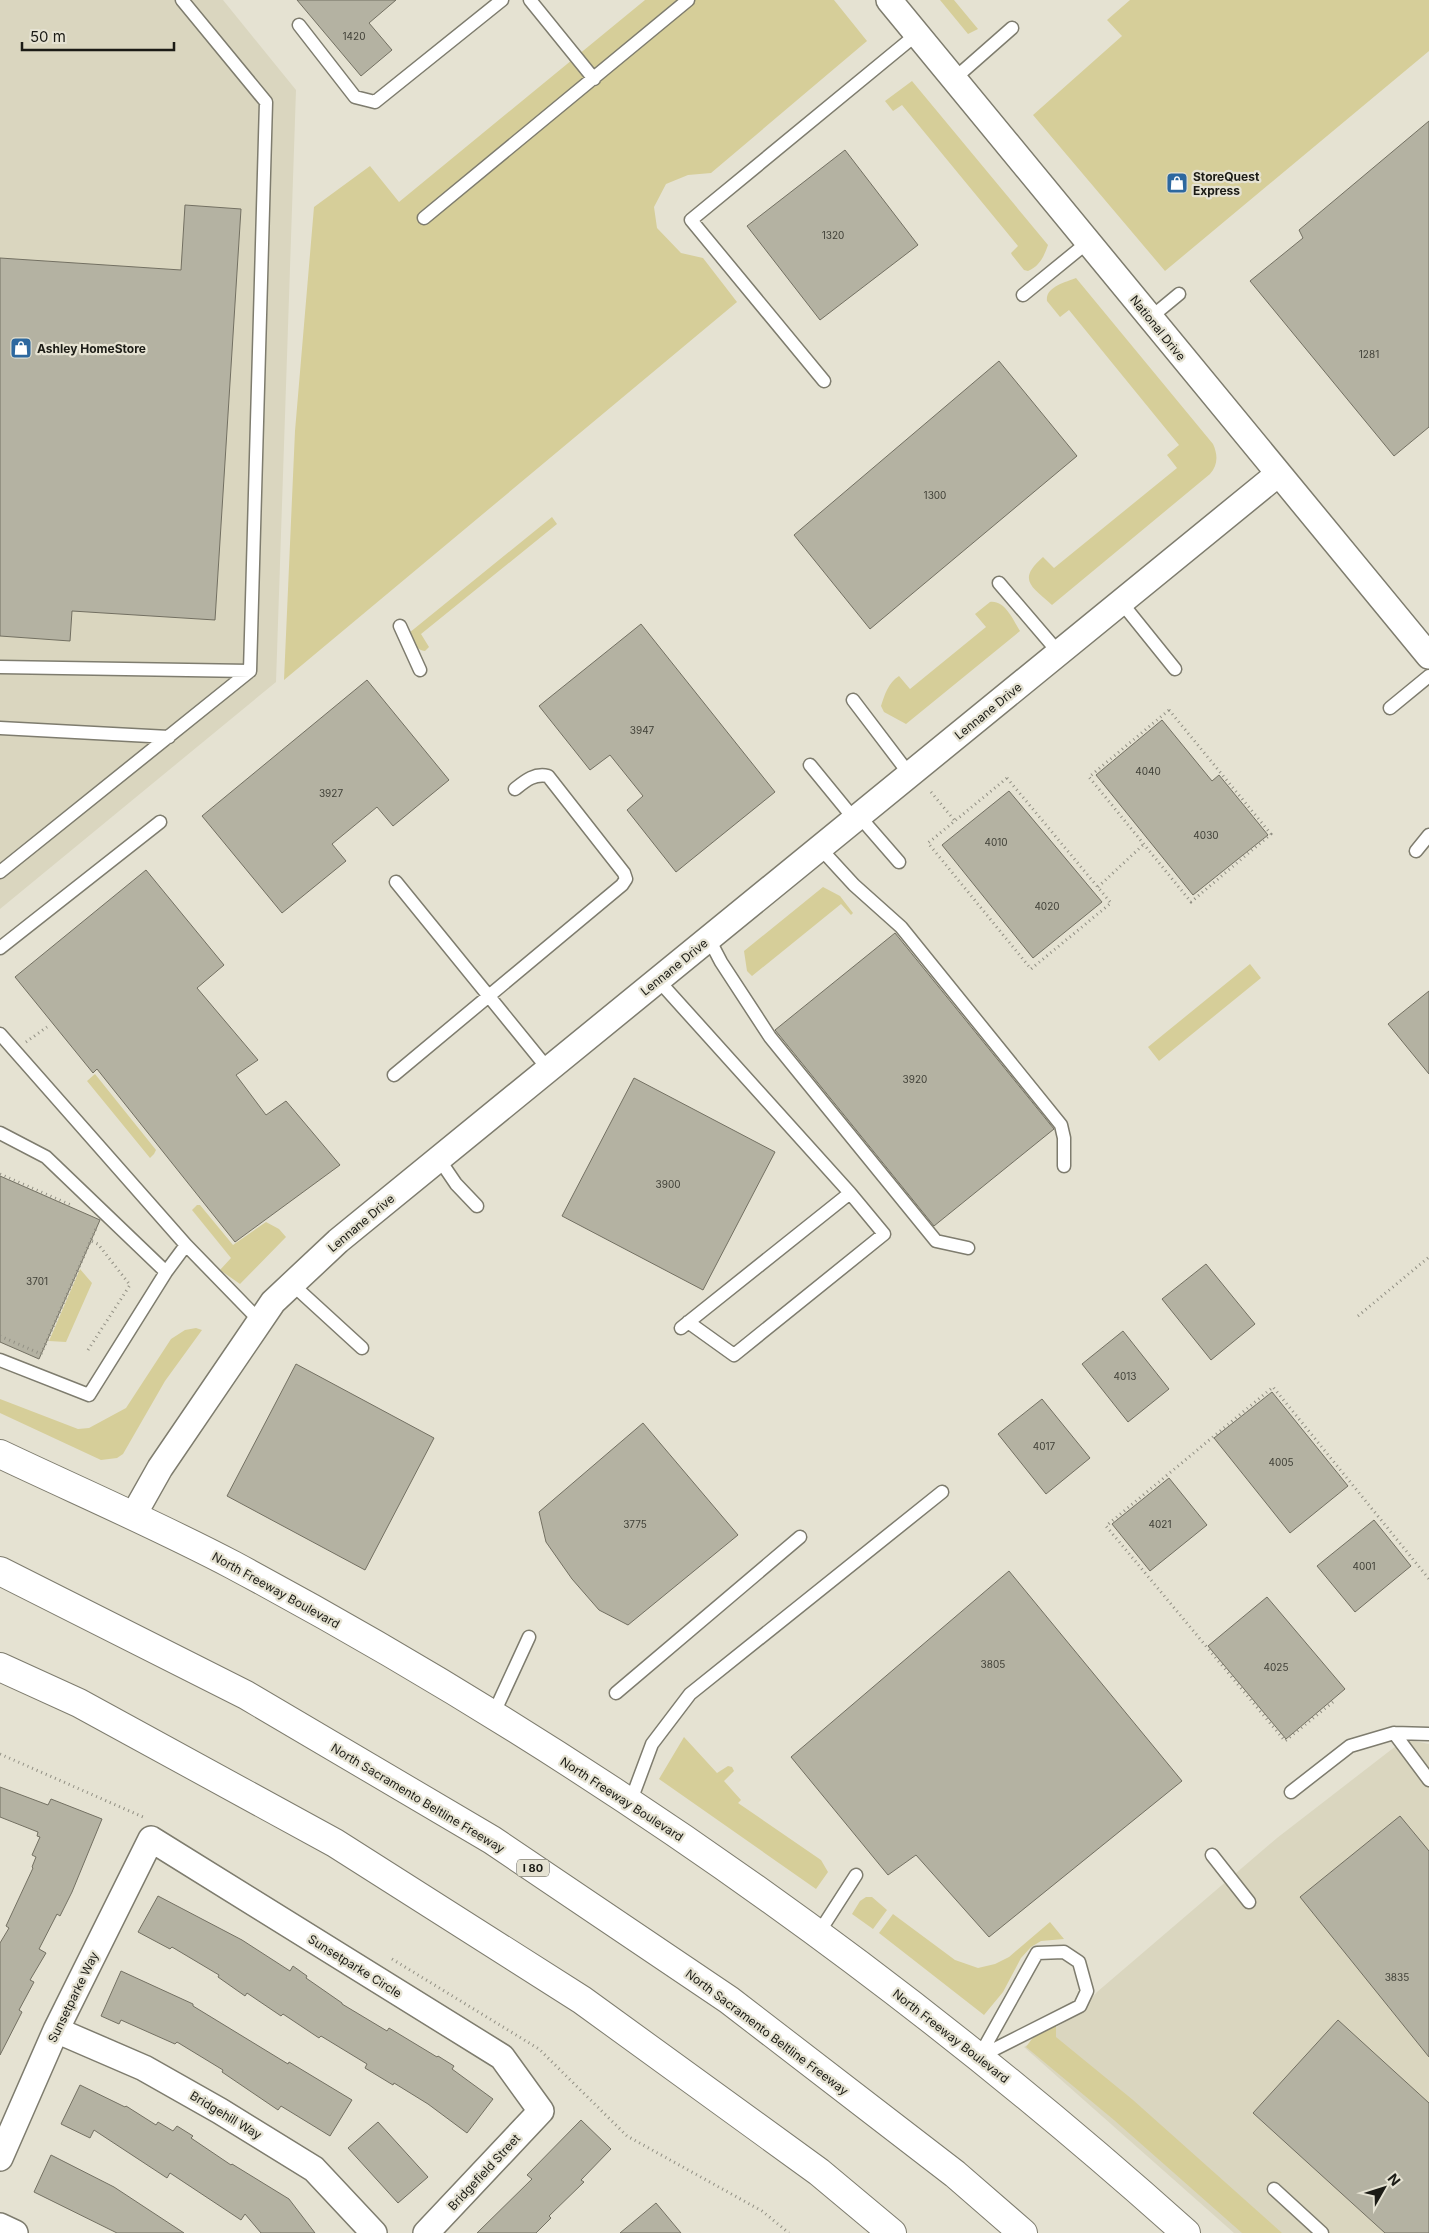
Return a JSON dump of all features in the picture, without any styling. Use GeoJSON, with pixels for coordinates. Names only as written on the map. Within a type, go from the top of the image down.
{"type":"FeatureCollection","features":[{"type":"Feature","properties":{"kind":"main road","name":"North Freeway Boulevard"},"geometry":{"type":"LineString","coordinates":[[0,1454],[229,1563],[304,1604],[493,1715],[630,1804],[818,1934],[979,2057],[1144,2195],[1186,2233]]}},
{"type":"Feature","properties":{"kind":"main road","name":"North Sacramento Beltline Freeway"},"geometry":{"type":"LineString","coordinates":[[0,1571],[246,1695],[492,1840],[728,2000],[955,2174],[1023,2233]]}},
{"type":"Feature","properties":{"kind":"main road"},"geometry":{"type":"LineString","coordinates":[[0,1667],[78,1703],[335,1844],[582,2000],[819,2172],[892,2233]]}},
{"type":"Feature","properties":{"kind":"street","name":"National Drive"},"geometry":{"type":"LineString","coordinates":[[889,0],[1429,656]]}},
{"type":"Feature","properties":{"kind":"street","name":"Lennane Drive"},"geometry":{"type":"LineString","coordinates":[[133,1516],[160,1468],[273,1302],[338,1241],[1278,474]]}},
{"type":"Feature","properties":{"kind":"street","name":"Sunsetparke Way"},"geometry":{"type":"LineString","coordinates":[[0,2158],[56,2030],[151,1839]]}},
{"type":"Feature","properties":{"kind":"street","name":"Sunsetparke Circle"},"geometry":{"type":"LineString","coordinates":[[151,1839],[502,2057],[541,2111]]}},
{"type":"Feature","properties":{"kind":"street","name":"Bridgehill Way"},"geometry":{"type":"LineString","coordinates":[[56,2030],[144,2068],[220,2110],[314,2169],[374,2233]]}},
{"type":"Feature","properties":{"kind":"street","name":"Bridgefield Street"},"geometry":{"type":"LineString","coordinates":[[426,2233],[541,2111]]}},
{"type":"Feature","properties":{"kind":"street"},"geometry":{"type":"LineString","coordinates":[[0,2226],[15,2233]]}},
{"type":"Feature","properties":{"kind":"lane"},"geometry":{"type":"LineString","coordinates":[[0,872],[250,671],[266,102],[182,0]]}},
{"type":"Feature","properties":{"kind":"lane"},"geometry":{"type":"LineString","coordinates":[[299,26],[356,97],[375,102],[502,0]]}},
{"type":"Feature","properties":{"kind":"lane"},"geometry":{"type":"LineString","coordinates":[[530,0],[594,78]]}},
{"type":"Feature","properties":{"kind":"lane"},"geometry":{"type":"LineString","coordinates":[[424,218],[688,0]]}},
{"type":"Feature","properties":{"kind":"lane"},"geometry":{"type":"LineString","coordinates":[[954,79],[1012,28]]}},
{"type":"Feature","properties":{"kind":"lane"},"geometry":{"type":"LineString","coordinates":[[824,381],[691,220],[917,34]]}},
{"type":"Feature","properties":{"kind":"lane"},"geometry":{"type":"LineString","coordinates":[[1023,295],[1088,242]]}},
{"type":"Feature","properties":{"kind":"lane"},"geometry":{"type":"LineString","coordinates":[[1150,318],[1179,294]]}},
{"type":"Feature","properties":{"kind":"lane"},"geometry":{"type":"LineString","coordinates":[[999,583],[1058,653]]}},
{"type":"Feature","properties":{"kind":"lane"},"geometry":{"type":"LineString","coordinates":[[1121,602],[1175,668]]}},
{"type":"Feature","properties":{"kind":"lane"},"geometry":{"type":"LineString","coordinates":[[400,626],[420,670]]}},
{"type":"Feature","properties":{"kind":"lane"},"geometry":{"type":"LineString","coordinates":[[0,667],[250,671]]}},
{"type":"Feature","properties":{"kind":"lane"},"geometry":{"type":"LineString","coordinates":[[1390,708],[1429,676]]}},
{"type":"Feature","properties":{"kind":"lane"},"geometry":{"type":"LineString","coordinates":[[853,700],[910,775]]}},
{"type":"Feature","properties":{"kind":"lane"},"geometry":{"type":"LineString","coordinates":[[0,728],[168,737]]}},
{"type":"Feature","properties":{"kind":"lane"},"geometry":{"type":"LineString","coordinates":[[810,765],[857,818],[900,862]]}},
{"type":"Feature","properties":{"kind":"lane"},"geometry":{"type":"LineString","coordinates":[[394,1075],[622,885],[626,879],[624,873],[548,776],[540,774],[527,779],[515,789]]}},
{"type":"Feature","properties":{"kind":"lane"},"geometry":{"type":"LineString","coordinates":[[0,948],[160,822]]}},
{"type":"Feature","properties":{"kind":"lane"},"geometry":{"type":"LineString","coordinates":[[1416,851],[1429,835]]}},
{"type":"Feature","properties":{"kind":"lane"},"geometry":{"type":"LineString","coordinates":[[820,848],[854,885],[901,926],[1061,1125],[1064,1138],[1064,1166]]}},
{"type":"Feature","properties":{"kind":"lane"},"geometry":{"type":"LineString","coordinates":[[396,882],[548,1069]]}},
{"type":"Feature","properties":{"kind":"lane"},"geometry":{"type":"LineString","coordinates":[[708,939],[770,1037],[936,1240],[968,1248]]}},
{"type":"Feature","properties":{"kind":"lane"},"geometry":{"type":"LineString","coordinates":[[658,980],[850,1194],[884,1234],[734,1355],[684,1325],[850,1194]]}},
{"type":"Feature","properties":{"kind":"lane"},"geometry":{"type":"LineString","coordinates":[[0,1034],[186,1245],[260,1321]]}},
{"type":"Feature","properties":{"kind":"lane"},"geometry":{"type":"LineString","coordinates":[[0,1132],[46,1156],[166,1272]]}},
{"type":"Feature","properties":{"kind":"lane"},"geometry":{"type":"LineString","coordinates":[[439,1159],[456,1184],[477,1206]]}},
{"type":"Feature","properties":{"kind":"lane"},"geometry":{"type":"LineString","coordinates":[[0,1360],[90,1395],[166,1272],[186,1245]]}},
{"type":"Feature","properties":{"kind":"lane"},"geometry":{"type":"LineString","coordinates":[[292,1284],[362,1348]]}},
{"type":"Feature","properties":{"kind":"lane"},"geometry":{"type":"LineString","coordinates":[[630,1804],[652,1744],[690,1694],[942,1492]]}},
{"type":"Feature","properties":{"kind":"lane"},"geometry":{"type":"LineString","coordinates":[[616,1693],[800,1537]]}},
{"type":"Feature","properties":{"kind":"lane"},"geometry":{"type":"LineString","coordinates":[[493,1715],[529,1637]]}},
{"type":"Feature","properties":{"kind":"lane"},"geometry":{"type":"LineString","coordinates":[[1394,1733],[1429,1780]]}},
{"type":"Feature","properties":{"kind":"lane"},"geometry":{"type":"LineString","coordinates":[[1291,1792],[1350,1746],[1394,1733],[1429,1734]]}},
{"type":"Feature","properties":{"kind":"lane"},"geometry":{"type":"LineString","coordinates":[[1212,1855],[1249,1902]]}},
{"type":"Feature","properties":{"kind":"lane"},"geometry":{"type":"LineString","coordinates":[[818,1934],[856,1875]]}},
{"type":"Feature","properties":{"kind":"lane"},"geometry":{"type":"LineString","coordinates":[[1064,1952],[1079,1962],[1087,1991],[1080,2006],[979,2057],[1037,1954],[1064,1952]]}},
{"type":"Feature","properties":{"kind":"lane"},"geometry":{"type":"LineString","coordinates":[[1274,2189],[1322,2233]]}},
{"type":"Feature","properties":{"kind":"path"},"geometry":{"type":"LineString","coordinates":[[1169,710],[1271,834],[1191,902],[1144,844],[1089,777],[1169,710]]}},
{"type":"Feature","properties":{"kind":"path"},"geometry":{"type":"LineString","coordinates":[[1007,778],[1111,903],[1031,969],[928,843],[955,821],[1007,778]]}},
{"type":"Feature","properties":{"kind":"path"},"geometry":{"type":"LineString","coordinates":[[931,792],[955,821]]}},
{"type":"Feature","properties":{"kind":"path"},"geometry":{"type":"LineString","coordinates":[[1098,887],[1144,844]]}},
{"type":"Feature","properties":{"kind":"path"},"geometry":{"type":"LineString","coordinates":[[0,1174],[73,1206]]}},
{"type":"Feature","properties":{"kind":"path"},"geometry":{"type":"LineString","coordinates":[[0,1336],[41,1354],[100,1218]]}},
{"type":"Feature","properties":{"kind":"path"},"geometry":{"type":"LineString","coordinates":[[88,1350],[130,1285],[98,1244],[90,1241]]}},
{"type":"Feature","properties":{"kind":"path"},"geometry":{"type":"LineString","coordinates":[[1358,1316],[1429,1258]]}},
{"type":"Feature","properties":{"kind":"path"},"geometry":{"type":"LineString","coordinates":[[1333,1702],[1285,1741],[1106,1526],[1273,1387],[1429,1580]]}},
{"type":"Feature","properties":{"kind":"shaded area"},"geometry":{"type":"Polygon","coordinates":[[[0,0],[223,0],[296,90],[276,682],[0,909],[0,0]]]}},
{"type":"Feature","properties":{"kind":"shaded area"},"geometry":{"type":"Polygon","coordinates":[[[645,0],[834,0],[867,41],[711,173],[688,175],[666,184],[654,207],[657,228],[681,253],[703,258],[737,302],[284,680],[295,431],[314,207],[370,166],[399,202],[645,0]]]}},
{"type":"Feature","properties":{"kind":"shaded area"},"geometry":{"type":"Polygon","coordinates":[[[940,0],[954,0],[978,29],[968,34],[940,0]]]}},
{"type":"Feature","properties":{"kind":"shaded area"},"geometry":{"type":"Polygon","coordinates":[[[1130,0],[1429,0],[1429,51],[1165,271],[1033,115],[1122,36],[1107,20],[1130,0]]]}},
{"type":"Feature","properties":{"kind":"shaded area"},"geometry":{"type":"Polygon","coordinates":[[[912,81],[1048,245],[1041,260],[1032,269],[1024,270],[1012,255],[1011,253],[1018,246],[902,105],[893,111],[885,101],[912,81]]]}},
{"type":"Feature","properties":{"kind":"shaded area"},"geometry":{"type":"Polygon","coordinates":[[[1076,278],[1213,444],[1216,460],[1215,467],[1210,474],[1052,605],[1033,588],[1030,582],[1030,572],[1035,565],[1043,557],[1054,568],[1177,468],[1167,455],[1179,445],[1069,310],[1060,317],[1047,301],[1049,292],[1062,283],[1076,278]]]}},
{"type":"Feature","properties":{"kind":"shaded area"},"geometry":{"type":"Polygon","coordinates":[[[552,517],[557,524],[421,634],[429,647],[425,651],[417,647],[409,633],[552,517]]]}},
{"type":"Feature","properties":{"kind":"shaded area"},"geometry":{"type":"Polygon","coordinates":[[[990,602],[995,602],[1004,607],[1020,631],[906,724],[884,712],[881,706],[887,689],[892,682],[899,676],[910,689],[986,627],[975,614],[990,602]]]}},
{"type":"Feature","properties":{"kind":"shaded area"},"geometry":{"type":"Polygon","coordinates":[[[823,887],[840,896],[853,913],[851,915],[841,904],[752,976],[747,971],[744,951],[823,887]]]}},
{"type":"Feature","properties":{"kind":"shaded area"},"geometry":{"type":"Polygon","coordinates":[[[1250,964],[1261,978],[1159,1061],[1148,1047],[1250,964]]]}},
{"type":"Feature","properties":{"kind":"shaded area"},"geometry":{"type":"Polygon","coordinates":[[[95,1074],[156,1150],[150,1158],[87,1081],[95,1074]]]}},
{"type":"Feature","properties":{"kind":"shaded area"},"geometry":{"type":"Polygon","coordinates":[[[197,1205],[200,1205],[233,1245],[266,1222],[279,1229],[286,1237],[240,1284],[220,1270],[231,1258],[192,1210],[197,1205]]]}},
{"type":"Feature","properties":{"kind":"shaded area"},"geometry":{"type":"Polygon","coordinates":[[[80,1269],[92,1283],[66,1342],[49,1341],[80,1269]]]}},
{"type":"Feature","properties":{"kind":"shaded area"},"geometry":{"type":"Polygon","coordinates":[[[196,1328],[202,1330],[165,1381],[123,1454],[117,1458],[101,1460],[0,1413],[0,1399],[78,1429],[89,1428],[126,1408],[171,1339],[185,1330],[196,1328]]]}},
{"type":"Feature","properties":{"kind":"shaded area"},"geometry":{"type":"Polygon","coordinates":[[[684,1737],[717,1773],[728,1766],[732,1767],[734,1771],[724,1781],[741,1800],[738,1803],[821,1860],[828,1872],[816,1889],[659,1779],[684,1737]]]}},
{"type":"Feature","properties":{"kind":"shaded area"},"geometry":{"type":"Polygon","coordinates":[[[1405,1739],[1429,1744],[1429,2233],[1234,2233],[1024,2047],[1078,2014],[1097,1992],[1277,1838],[1405,1739]]]}},
{"type":"Feature","properties":{"kind":"shaded area"},"geometry":{"type":"Polygon","coordinates":[[[866,1897],[872,1897],[887,1910],[873,1929],[852,1914],[860,1901],[866,1897]]]}},
{"type":"Feature","properties":{"kind":"shaded area"},"geometry":{"type":"Polygon","coordinates":[[[893,1914],[955,1960],[978,1968],[995,1964],[1009,1957],[1050,1922],[1064,1939],[1041,1941],[1031,1947],[1021,1958],[1003,1992],[984,2015],[879,1933],[893,1914]]]}},
{"type":"Feature","properties":{"kind":"shaded area"},"geometry":{"type":"Polygon","coordinates":[[[1056,2025],[1056,2037],[1133,2100],[1282,2233],[1242,2233],[1114,2120],[1026,2047],[1046,2027],[1056,2025]]]}},
{"type":"Feature","properties":{"kind":"building"},"geometry":{"type":"Polygon","coordinates":[[[297,0],[396,0],[369,23],[392,50],[361,76],[297,0]]]}},
{"type":"Feature","properties":{"kind":"building"},"geometry":{"type":"Polygon","coordinates":[[[1429,121],[1429,427],[1394,456],[1250,281],[1303,238],[1299,230],[1429,121]]]}},
{"type":"Feature","properties":{"kind":"building"},"geometry":{"type":"Polygon","coordinates":[[[845,150],[918,245],[820,320],[747,226],[845,150]]]}},
{"type":"Feature","properties":{"kind":"building"},"geometry":{"type":"Polygon","coordinates":[[[185,205],[241,209],[215,620],[72,611],[70,641],[0,636],[0,258],[181,270],[185,205]]]}},
{"type":"Feature","properties":{"kind":"building"},"geometry":{"type":"Polygon","coordinates":[[[999,361],[1077,456],[870,629],[794,535],[999,361]]]}},
{"type":"Feature","properties":{"kind":"building"},"geometry":{"type":"Polygon","coordinates":[[[641,624],[775,792],[676,872],[627,810],[643,796],[610,755],[590,770],[539,706],[641,624]]]}},
{"type":"Feature","properties":{"kind":"building"},"geometry":{"type":"Polygon","coordinates":[[[367,680],[449,780],[393,826],[377,807],[332,844],[346,861],[282,913],[202,816],[367,680]]]}},
{"type":"Feature","properties":{"kind":"building"},"geometry":{"type":"Polygon","coordinates":[[[1162,720],[1212,781],[1219,775],[1268,835],[1193,895],[1096,775],[1162,720]]]}},
{"type":"Feature","properties":{"kind":"building"},"geometry":{"type":"Polygon","coordinates":[[[1009,791],[1102,902],[1033,958],[942,845],[1009,791]]]}},
{"type":"Feature","properties":{"kind":"building"},"geometry":{"type":"Polygon","coordinates":[[[146,870],[224,965],[197,988],[258,1060],[236,1075],[266,1115],[286,1101],[340,1165],[235,1242],[97,1069],[93,1073],[15,977],[146,870]]]}},
{"type":"Feature","properties":{"kind":"building"},"geometry":{"type":"Polygon","coordinates":[[[895,933],[1054,1129],[934,1226],[775,1030],[895,933]]]}},
{"type":"Feature","properties":{"kind":"building"},"geometry":{"type":"Polygon","coordinates":[[[1429,991],[1429,1074],[1388,1024],[1429,991]]]}},
{"type":"Feature","properties":{"kind":"building"},"geometry":{"type":"Polygon","coordinates":[[[634,1078],[775,1152],[703,1290],[562,1216],[634,1078]]]}},
{"type":"Feature","properties":{"kind":"building"},"geometry":{"type":"Polygon","coordinates":[[[0,1176],[100,1220],[39,1359],[0,1342],[0,1176]]]}},
{"type":"Feature","properties":{"kind":"building"},"geometry":{"type":"Polygon","coordinates":[[[1206,1264],[1255,1324],[1211,1360],[1162,1299],[1206,1264]]]}},
{"type":"Feature","properties":{"kind":"building"},"geometry":{"type":"Polygon","coordinates":[[[1123,1331],[1169,1389],[1128,1422],[1082,1364],[1123,1331]]]}},
{"type":"Feature","properties":{"kind":"building"},"geometry":{"type":"Polygon","coordinates":[[[296,1364],[434,1438],[365,1570],[227,1496],[296,1364]]]}},
{"type":"Feature","properties":{"kind":"building"},"geometry":{"type":"Polygon","coordinates":[[[1272,1392],[1348,1486],[1290,1533],[1214,1438],[1272,1392]]]}},
{"type":"Feature","properties":{"kind":"building"},"geometry":{"type":"Polygon","coordinates":[[[1042,1399],[1090,1458],[1046,1494],[998,1434],[1042,1399]]]}},
{"type":"Feature","properties":{"kind":"building"},"geometry":{"type":"Polygon","coordinates":[[[643,1423],[738,1535],[628,1625],[599,1610],[572,1579],[546,1542],[539,1512],[643,1423]]]}},
{"type":"Feature","properties":{"kind":"building"},"geometry":{"type":"Polygon","coordinates":[[[1169,1478],[1207,1525],[1150,1571],[1112,1524],[1169,1478]]]}},
{"type":"Feature","properties":{"kind":"building"},"geometry":{"type":"Polygon","coordinates":[[[1374,1520],[1411,1566],[1355,1612],[1317,1566],[1374,1520]]]}},
{"type":"Feature","properties":{"kind":"building"},"geometry":{"type":"Polygon","coordinates":[[[1009,1571],[1182,1781],[989,1937],[916,1855],[888,1875],[791,1757],[1009,1571]]]}},
{"type":"Feature","properties":{"kind":"building"},"geometry":{"type":"Polygon","coordinates":[[[1267,1597],[1345,1689],[1286,1739],[1208,1646],[1267,1597]]]}},
{"type":"Feature","properties":{"kind":"building"},"geometry":{"type":"Polygon","coordinates":[[[0,1787],[48,1805],[51,1799],[102,1819],[72,1892],[60,1916],[57,1914],[39,1949],[46,1953],[30,1980],[34,1982],[19,2010],[22,2012],[0,2055],[0,1943],[9,1928],[6,1926],[33,1868],[36,1857],[32,1855],[40,1837],[37,1836],[38,1832],[0,1817],[0,1787]]]}},
{"type":"Feature","properties":{"kind":"building"},"geometry":{"type":"Polygon","coordinates":[[[1400,1816],[1429,1851],[1429,2057],[1300,1897],[1400,1816]]]}},
{"type":"Feature","properties":{"kind":"building"},"geometry":{"type":"Polygon","coordinates":[[[158,1896],[242,1940],[290,1971],[293,1966],[307,1976],[306,1978],[342,2004],[387,2031],[389,2028],[454,2066],[452,2069],[493,2099],[467,2133],[428,2104],[365,2068],[367,2064],[321,2036],[319,2038],[283,2014],[281,2016],[247,1993],[245,1996],[218,1977],[219,1975],[172,1947],[170,1949],[138,1932],[158,1896]]]}},
{"type":"Feature","properties":{"kind":"building"},"geometry":{"type":"Polygon","coordinates":[[[121,1971],[193,2004],[193,2006],[288,2064],[289,2062],[352,2100],[330,2136],[281,2106],[278,2110],[222,2072],[223,2070],[177,2042],[175,2044],[121,2020],[119,2024],[101,2016],[121,1971]]]}},
{"type":"Feature","properties":{"kind":"building"},"geometry":{"type":"Polygon","coordinates":[[[1338,2020],[1429,2103],[1429,2233],[1385,2233],[1253,2113],[1338,2020]]]}},
{"type":"Feature","properties":{"kind":"building"},"geometry":{"type":"Polygon","coordinates":[[[80,2085],[126,2106],[156,2125],[158,2122],[173,2131],[177,2126],[193,2136],[191,2138],[231,2165],[289,2199],[315,2233],[261,2233],[245,2214],[241,2220],[170,2173],[167,2178],[94,2130],[90,2138],[61,2124],[80,2085]]]}},
{"type":"Feature","properties":{"kind":"building"},"geometry":{"type":"Polygon","coordinates":[[[581,2120],[611,2149],[581,2180],[584,2182],[549,2216],[551,2218],[536,2233],[477,2233],[532,2179],[527,2175],[581,2120]]]}},
{"type":"Feature","properties":{"kind":"building"},"geometry":{"type":"Polygon","coordinates":[[[378,2122],[428,2177],[398,2203],[348,2148],[378,2122]]]}},
{"type":"Feature","properties":{"kind":"building"},"geometry":{"type":"Polygon","coordinates":[[[51,2155],[114,2187],[184,2233],[117,2233],[34,2192],[51,2155]]]}},
{"type":"Feature","properties":{"kind":"building"},"geometry":{"type":"Polygon","coordinates":[[[656,2203],[681,2233],[620,2233],[656,2203]]]}},
{"type":"Feature","properties":{"kind":"place","name":"StoreQuest Express"},"geometry":{"type":"Point","coordinates":[1177,183]}},
{"type":"Feature","properties":{"kind":"place","name":"Ashley HomeStore"},"geometry":{"type":"Point","coordinates":[21,348]}}]}
